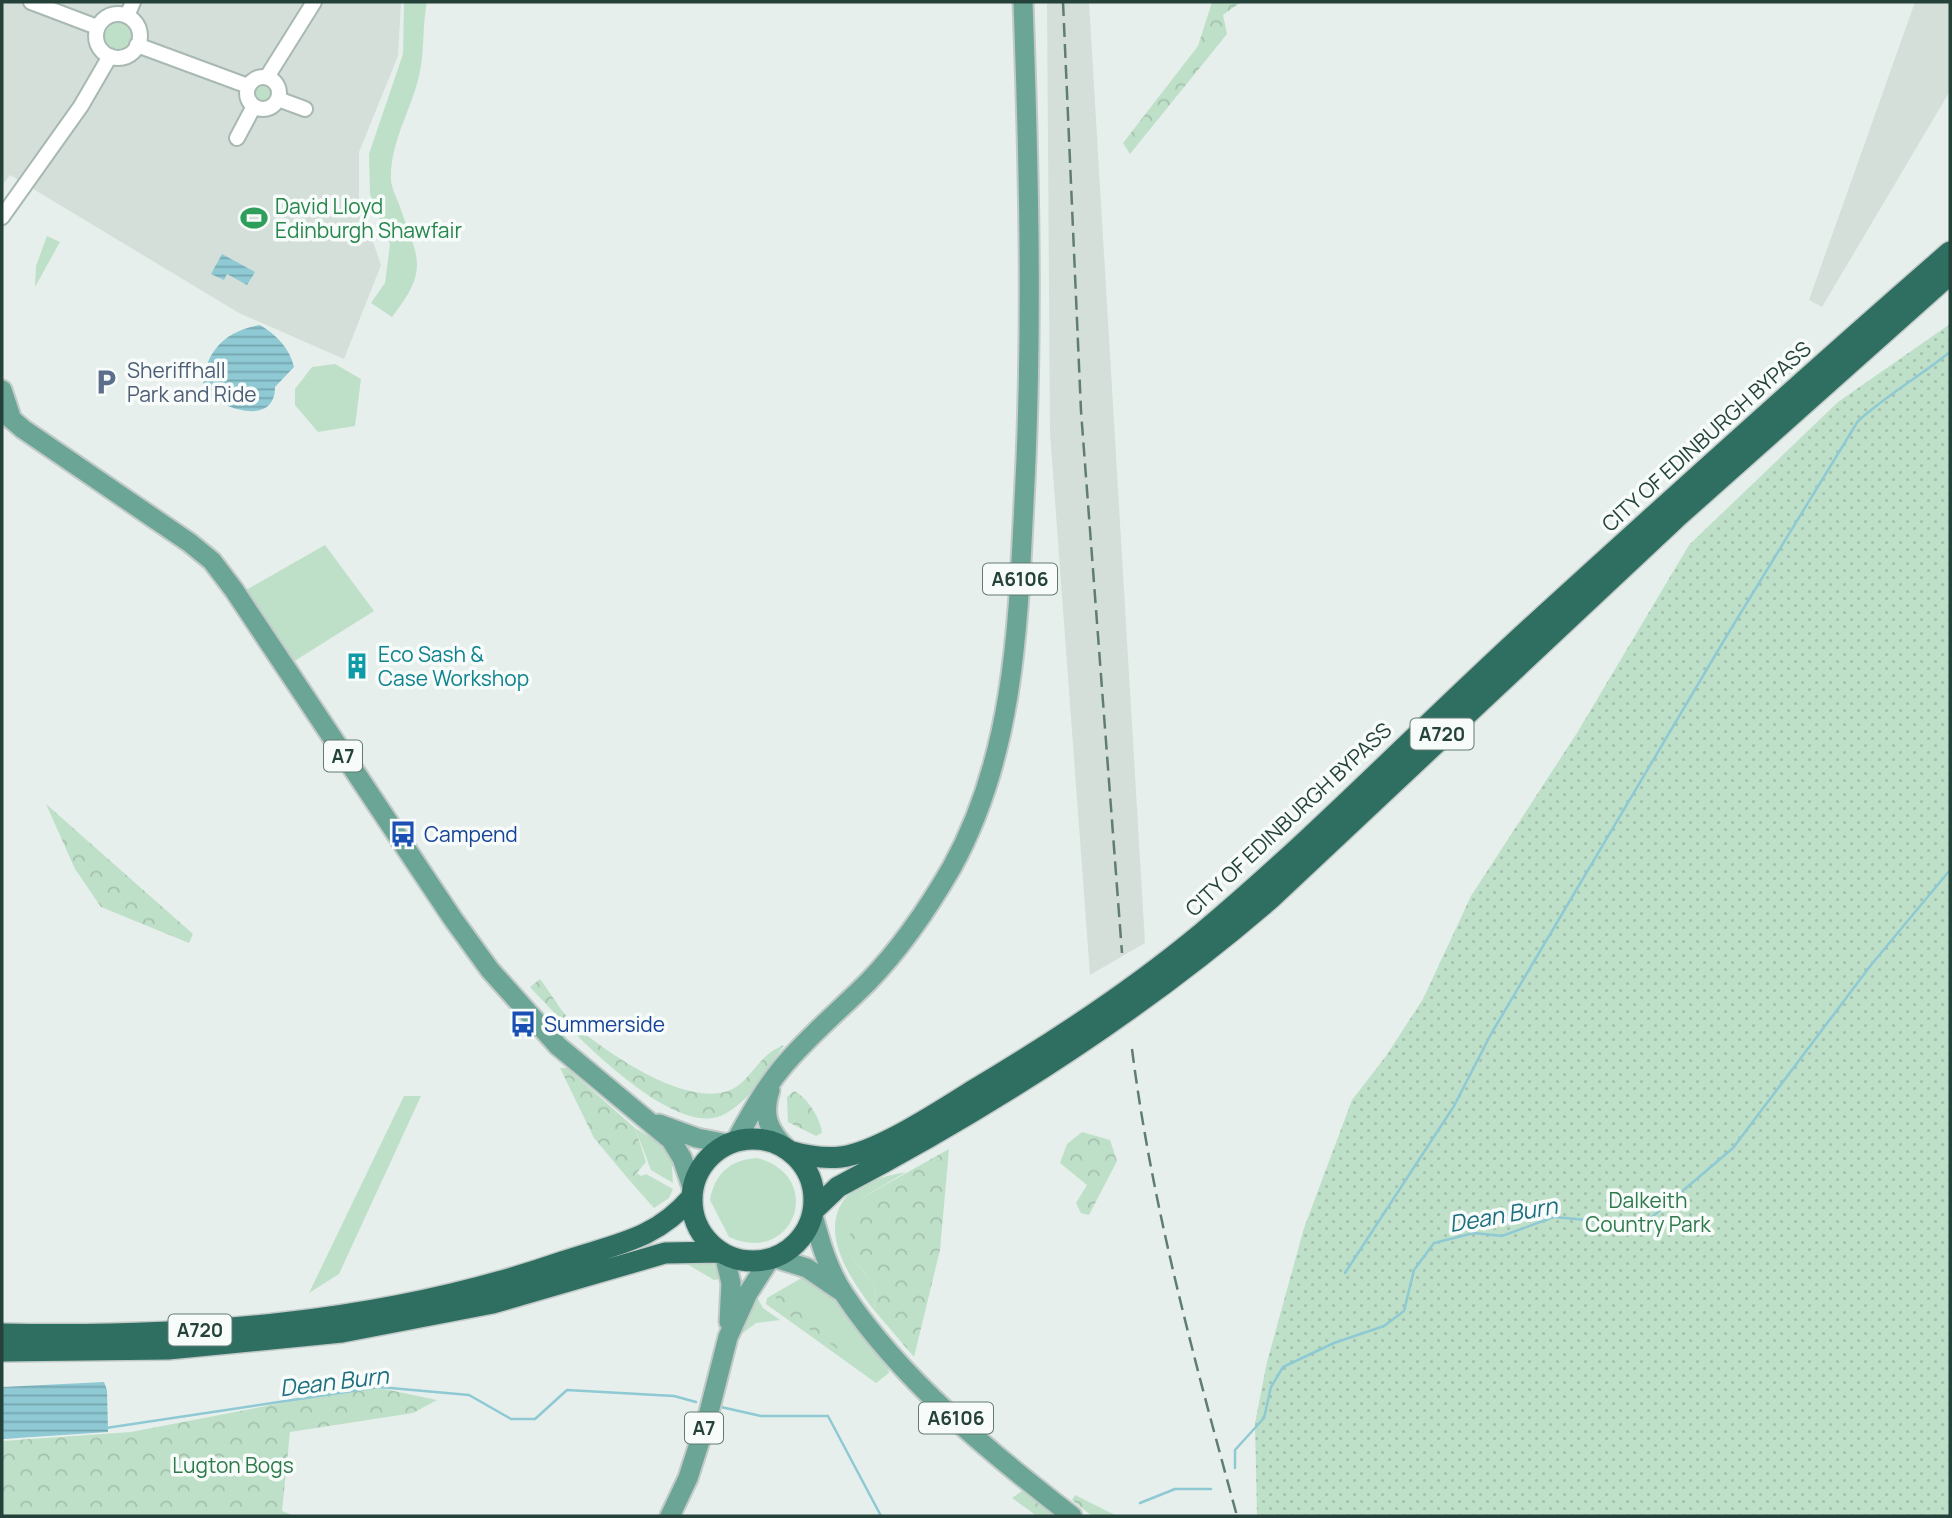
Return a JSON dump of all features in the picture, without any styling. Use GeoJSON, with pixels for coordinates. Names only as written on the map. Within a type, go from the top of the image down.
{"type":"FeatureCollection","features":[{"type":"Feature","properties":{"kind":"highway","name":"CITY OF EDINBURGH BYPASS"},"geometry":{"type":"LineString","coordinates":[[787,1150],[813,1157],[844,1157],[892,1136],[1031,1057],[1190,943],[1262,882],[1506,650],[1786,395],[1950,252]]}},
{"type":"Feature","properties":{"kind":"highway","name":"CITY OF EDINBURGH BYPASS"},"geometry":{"type":"LineString","coordinates":[[813,1212],[838,1187],[1043,1069],[1204,955],[1270,898],[1656,536],[1950,274]]}},
{"type":"Feature","properties":{"kind":"highway"},"geometry":{"type":"LineString","coordinates":[[759,1139],[787,1150],[807,1171],[814,1196],[813,1212],[798,1243],[773,1258],[749,1262],[722,1253],[698,1228],[692,1193],[702,1167],[731,1143],[759,1139]]}},
{"type":"Feature","properties":{"kind":"highway","name":"A720"},"geometry":{"type":"LineString","coordinates":[[2,1334],[87,1335],[217,1329],[334,1316],[435,1298],[505,1282],[630,1242],[668,1222],[692,1193]]}},
{"type":"Feature","properties":{"kind":"highway","name":"A720"},"geometry":{"type":"LineString","coordinates":[[2,1351],[168,1349],[342,1332],[504,1300],[665,1253],[722,1253]]}},
{"type":"Feature","properties":{"kind":"main road","name":"A6106"},"geometry":{"type":"LineString","coordinates":[[731,1143],[774,1079],[796,1052],[882,966],[928,904],[969,832],[1004,728],[1017,622],[1031,368],[1032,247],[1023,2]]}},
{"type":"Feature","properties":{"kind":"main road","name":"A7"},"geometry":{"type":"LineString","coordinates":[[2,390],[7,416],[182,537],[212,561],[234,590],[446,910],[490,970],[558,1046],[671,1140],[682,1158],[692,1193]]}},
{"type":"Feature","properties":{"kind":"main road","name":"A6106"},"geometry":{"type":"LineString","coordinates":[[774,1079],[766,1116],[775,1137],[787,1150]]}},
{"type":"Feature","properties":{"kind":"main road","name":"A7"},"geometry":{"type":"LineString","coordinates":[[648,1120],[697,1138],[731,1143]]}},
{"type":"Feature","properties":{"kind":"main road","name":"A6106"},"geometry":{"type":"LineString","coordinates":[[813,1212],[823,1251],[843,1293],[870,1328],[941,1404],[1007,1465],[1072,1516]]}},
{"type":"Feature","properties":{"kind":"main road","name":"A7"},"geometry":{"type":"LineString","coordinates":[[722,1253],[731,1283],[728,1338]]}},
{"type":"Feature","properties":{"kind":"main road","name":"A6106"},"geometry":{"type":"LineString","coordinates":[[773,1258],[807,1268],[843,1293]]}},
{"type":"Feature","properties":{"kind":"main road","name":"A7"},"geometry":{"type":"LineString","coordinates":[[670,1516],[700,1440],[728,1338],[748,1293],[773,1258]]}},
{"type":"Feature","properties":{"kind":"street"},"geometry":{"type":"LineString","coordinates":[[32,2],[97,27]]}},
{"type":"Feature","properties":{"kind":"street"},"geometry":{"type":"LineString","coordinates":[[278,99],[265,109],[254,106],[248,97],[248,86],[256,79],[267,77],[314,2]]}},
{"type":"Feature","properties":{"kind":"street"},"geometry":{"type":"LineString","coordinates":[[130,9],[137,25],[137,45],[126,56],[110,56],[99,47],[97,27],[110,15],[130,9]]}},
{"type":"Feature","properties":{"kind":"street"},"geometry":{"type":"LineString","coordinates":[[137,45],[248,86]]}},
{"type":"Feature","properties":{"kind":"street"},"geometry":{"type":"LineString","coordinates":[[2,217],[81,106],[110,56]]}},
{"type":"Feature","properties":{"kind":"street"},"geometry":{"type":"LineString","coordinates":[[267,77],[278,86],[278,99]]}},
{"type":"Feature","properties":{"kind":"street"},"geometry":{"type":"LineString","coordinates":[[278,99],[305,109]]}},
{"type":"Feature","properties":{"kind":"street"},"geometry":{"type":"LineString","coordinates":[[237,138],[254,106]]}},
{"type":"Feature","properties":{"kind":"shaded area"},"geometry":{"type":"Polygon","coordinates":[[[2,2],[401,2],[398,56],[359,152],[359,201],[381,265],[344,359],[239,313],[10,175],[2,186],[2,2]]]}},
{"type":"Feature","properties":{"kind":"shaded area"},"geometry":{"type":"Polygon","coordinates":[[[1047,2],[1089,2],[1145,943],[1090,975],[1050,433],[1047,2]]]}},
{"type":"Feature","properties":{"kind":"shaded area"},"geometry":{"type":"Polygon","coordinates":[[[1915,2],[1950,2],[1950,91],[1822,307],[1809,300],[1915,2]]]}},
{"type":"Feature","properties":{"kind":"green space"},"geometry":{"type":"Polygon","coordinates":[[[404,2],[427,2],[419,76],[397,139],[391,179],[415,250],[416,274],[412,286],[392,317],[371,303],[385,283],[390,244],[370,194],[369,154],[403,54],[404,2]]]}},
{"type":"Feature","properties":{"kind":"green space"},"geometry":{"type":"Polygon","coordinates":[[[1212,2],[1241,2],[1223,15],[1227,34],[1130,154],[1123,143],[1198,46],[1212,2]]]}},
{"type":"Feature","properties":{"kind":"green space"},"geometry":{"type":"Polygon","coordinates":[[[117,19],[129,23],[133,35],[129,47],[117,51],[105,47],[101,35],[105,23],[117,19]]]}},
{"type":"Feature","properties":{"kind":"green space"},"geometry":{"type":"Polygon","coordinates":[[[263,82],[271,85],[274,93],[271,101],[263,104],[255,101],[252,93],[255,85],[263,82]]]}},
{"type":"Feature","properties":{"kind":"green space"},"geometry":{"type":"Polygon","coordinates":[[[47,236],[60,242],[35,287],[36,266],[47,236]]]}},
{"type":"Feature","properties":{"kind":"green space","name":"Dalkeith Country Park"},"geometry":{"type":"Polygon","coordinates":[[[1950,324],[1950,1516],[1257,1516],[1255,1423],[1267,1362],[1304,1228],[1352,1100],[1386,1056],[1423,999],[1471,896],[1577,733],[1689,545],[1838,402],[1950,324]]]}},
{"type":"Feature","properties":{"kind":"green space"},"geometry":{"type":"Polygon","coordinates":[[[335,364],[361,379],[355,426],[318,432],[295,405],[295,389],[312,367],[335,364]]]}},
{"type":"Feature","properties":{"kind":"green space"},"geometry":{"type":"Polygon","coordinates":[[[325,545],[374,611],[293,662],[246,590],[325,545]]]}},
{"type":"Feature","properties":{"kind":"green space"},"geometry":{"type":"Polygon","coordinates":[[[46,804],[193,934],[189,943],[101,907],[75,869],[46,804]]]}},
{"type":"Feature","properties":{"kind":"green space"},"geometry":{"type":"Polygon","coordinates":[[[540,979],[574,1025],[612,1054],[655,1078],[699,1093],[719,1093],[736,1087],[763,1059],[784,1045],[758,1083],[735,1108],[725,1114],[703,1118],[677,1111],[649,1096],[620,1074],[567,1026],[530,987],[540,979]]]}},
{"type":"Feature","properties":{"kind":"green space"},"geometry":{"type":"Polygon","coordinates":[[[560,1068],[567,1068],[635,1128],[646,1162],[630,1181],[594,1138],[560,1068]]]}},
{"type":"Feature","properties":{"kind":"green space"},"geometry":{"type":"Polygon","coordinates":[[[794,1091],[813,1109],[822,1133],[816,1136],[788,1122],[787,1097],[794,1091]]]}},
{"type":"Feature","properties":{"kind":"green space"},"geometry":{"type":"Polygon","coordinates":[[[404,1096],[421,1096],[339,1274],[309,1293],[404,1096]]]}},
{"type":"Feature","properties":{"kind":"green space"},"geometry":{"type":"Polygon","coordinates":[[[635,1128],[663,1145],[676,1163],[672,1166],[673,1183],[651,1170],[635,1128]]]}},
{"type":"Feature","properties":{"kind":"green space"},"geometry":{"type":"Polygon","coordinates":[[[1082,1132],[1110,1140],[1117,1161],[1089,1215],[1081,1213],[1076,1203],[1087,1185],[1060,1163],[1067,1144],[1082,1132]]]}},
{"type":"Feature","properties":{"kind":"green space"},"geometry":{"type":"Polygon","coordinates":[[[949,1149],[940,1250],[914,1357],[874,1310],[876,1288],[850,1254],[850,1226],[860,1199],[949,1149]]]}},
{"type":"Feature","properties":{"kind":"green space"},"geometry":{"type":"Polygon","coordinates":[[[757,1158],[778,1168],[791,1182],[796,1198],[794,1215],[785,1230],[771,1240],[752,1243],[729,1237],[710,1200],[716,1182],[725,1170],[747,1159],[757,1158]]]}},
{"type":"Feature","properties":{"kind":"green space"},"geometry":{"type":"Polygon","coordinates":[[[906,1172],[860,1199],[850,1254],[876,1288],[874,1310],[856,1285],[841,1256],[835,1226],[838,1211],[852,1191],[874,1180],[906,1172]]]}},
{"type":"Feature","properties":{"kind":"green space"},"geometry":{"type":"Polygon","coordinates":[[[637,1173],[641,1176],[646,1174],[673,1189],[669,1198],[654,1208],[630,1181],[637,1173]]]}},
{"type":"Feature","properties":{"kind":"green space"},"geometry":{"type":"Polygon","coordinates":[[[686,1257],[714,1264],[725,1278],[714,1280],[687,1264],[686,1257]]]}},
{"type":"Feature","properties":{"kind":"green space"},"geometry":{"type":"Polygon","coordinates":[[[805,1276],[841,1306],[888,1362],[889,1373],[876,1383],[766,1304],[767,1298],[805,1276]]]}},
{"type":"Feature","properties":{"kind":"green space"},"geometry":{"type":"Polygon","coordinates":[[[754,1292],[763,1308],[780,1320],[756,1323],[740,1335],[754,1292]]]}},
{"type":"Feature","properties":{"kind":"green space"},"geometry":{"type":"Polygon","coordinates":[[[784,1294],[872,1358],[879,1369],[872,1373],[776,1306],[776,1296],[784,1294]]]}},
{"type":"Feature","properties":{"kind":"green space","name":"Lugton Bogs"},"geometry":{"type":"Polygon","coordinates":[[[370,1386],[437,1400],[413,1413],[290,1432],[282,1511],[294,1516],[2,1516],[2,1441],[131,1432],[370,1386]]]}},
{"type":"Feature","properties":{"kind":"green space"},"geometry":{"type":"Polygon","coordinates":[[[1022,1491],[1054,1516],[1037,1516],[1012,1498],[1022,1491]]]}},
{"type":"Feature","properties":{"kind":"green space"},"geometry":{"type":"Polygon","coordinates":[[[1075,1495],[1117,1516],[1092,1516],[1072,1500],[1075,1495]]]}},
{"type":"Feature","properties":{"kind":"water"},"geometry":{"type":"Polygon","coordinates":[[[222,254],[255,272],[247,285],[227,274],[224,280],[211,274],[222,254]]]}},
{"type":"Feature","properties":{"kind":"water"},"geometry":{"type":"Polygon","coordinates":[[[260,325],[282,343],[294,367],[275,387],[273,400],[257,411],[246,411],[222,403],[203,391],[207,366],[218,346],[236,332],[260,325]]]}},
{"type":"Feature","properties":{"kind":"water"},"geometry":{"type":"Polygon","coordinates":[[[104,1382],[107,1390],[108,1432],[2,1439],[2,1387],[104,1382]]]}},
{"type":"Feature","properties":{"kind":"waterway"},"geometry":{"type":"LineString","coordinates":[[1345,1273],[1454,1106],[1491,1034],[1726,637],[1858,421],[1950,352]]}},
{"type":"Feature","properties":{"kind":"waterway","name":"Dean Burn"},"geometry":{"type":"LineString","coordinates":[[1235,1468],[1235,1450],[1264,1418],[1271,1387],[1283,1367],[1334,1343],[1384,1326],[1404,1311],[1414,1270],[1434,1243],[1474,1233],[1502,1236],[1554,1217],[1630,1224],[1652,1217],[1733,1148],[1871,965],[1950,870]]}},
{"type":"Feature","properties":{"kind":"waterway","name":"Dean Burn"},"geometry":{"type":"LineString","coordinates":[[106,1428],[379,1387],[469,1395],[511,1419],[535,1419],[567,1390],[674,1396],[696,1402]]}},
{"type":"Feature","properties":{"kind":"waterway","name":"Dean Burn"},"geometry":{"type":"LineString","coordinates":[[721,1407],[761,1416],[828,1416],[881,1516]]}},
{"type":"Feature","properties":{"kind":"waterway","name":"Dean Burn"},"geometry":{"type":"LineString","coordinates":[[1140,1503],[1175,1489],[1211,1489]]}},
{"type":"Feature","properties":{"kind":"railway"},"geometry":{"type":"LineString","coordinates":[[1063,2],[1081,411],[1122,953]]}},
{"type":"Feature","properties":{"kind":"railway"},"geometry":{"type":"LineString","coordinates":[[1132,1049],[1163,1226],[1237,1516]]}},
{"type":"Feature","properties":{"kind":"place","name":"David Lloyd Edinburgh Shawfair"},"geometry":{"type":"Point","coordinates":[254,218]}},
{"type":"Feature","properties":{"kind":"place","name":"Sheriffhall Park and Ride"},"geometry":{"type":"Point","coordinates":[106,382]}},
{"type":"Feature","properties":{"kind":"place","name":"Eco Sash & Case Workshop"},"geometry":{"type":"Point","coordinates":[357,666]}},
{"type":"Feature","properties":{"kind":"place","name":"Campend"},"geometry":{"type":"Point","coordinates":[403,834]}},
{"type":"Feature","properties":{"kind":"place","name":"Summerside"},"geometry":{"type":"Point","coordinates":[523,1024]}}]}
